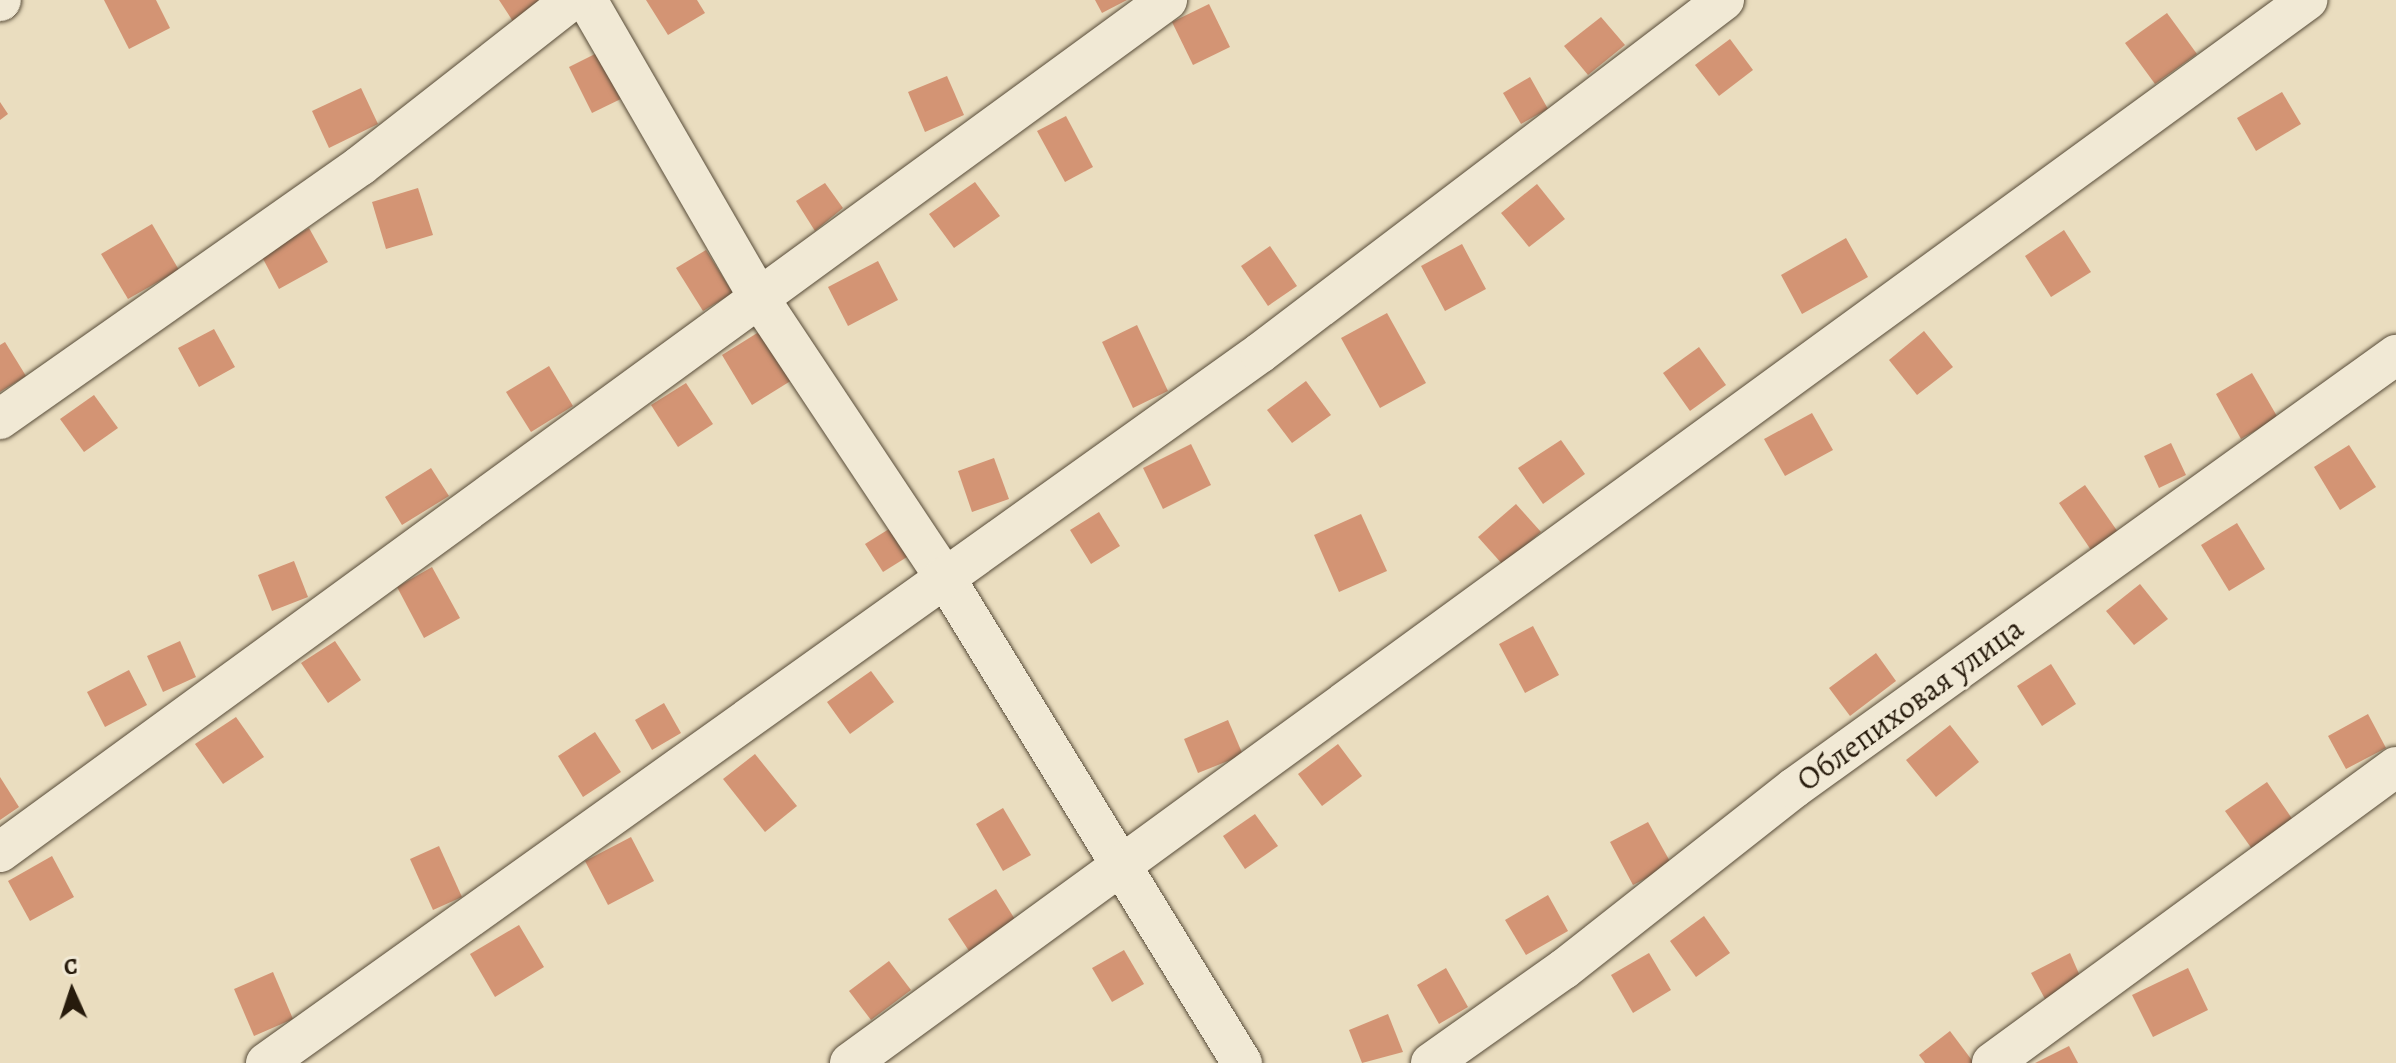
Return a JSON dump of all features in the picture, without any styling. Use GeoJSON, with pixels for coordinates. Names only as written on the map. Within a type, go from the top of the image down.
{"type":"FeatureCollection","features":[{"type":"Feature","properties":{"kind":"street"},"geometry":{"type":"LineString","coordinates":[[0,419],[360,166],[572,0]]}},
{"type":"Feature","properties":{"kind":"street"},"geometry":{"type":"LineString","coordinates":[[587,0],[761,301],[944,576],[1242,1063]]}},
{"type":"Feature","properties":{"kind":"street"},"geometry":{"type":"LineString","coordinates":[[0,852],[761,301],[1167,0]]}},
{"type":"Feature","properties":{"kind":"street"},"geometry":{"type":"LineString","coordinates":[[266,1063],[1260,353],[1724,0]]}},
{"type":"Feature","properties":{"kind":"street"},"geometry":{"type":"LineString","coordinates":[[850,1063],[1122,868],[2307,0]]}},
{"type":"Feature","properties":{"kind":"street","name":"Облепиховая улица"},"geometry":{"type":"LineString","coordinates":[[1431,1063],[1564,969],[1794,788],[2396,355]]}},
{"type":"Feature","properties":{"kind":"street"},"geometry":{"type":"LineString","coordinates":[[1992,1063],[2396,767]]}},
{"type":"Feature","properties":{"kind":"building"},"geometry":{"type":"Polygon","coordinates":[[[104,0],[156,0],[170,28],[129,49],[104,0]]]}},
{"type":"Feature","properties":{"kind":"building"},"geometry":{"type":"Polygon","coordinates":[[[499,0],[551,0],[514,23],[499,0]]]}},
{"type":"Feature","properties":{"kind":"building"},"geometry":{"type":"Polygon","coordinates":[[[646,0],[697,0],[705,13],[668,35],[646,0]]]}},
{"type":"Feature","properties":{"kind":"building"},"geometry":{"type":"Polygon","coordinates":[[[1095,0],[1127,0],[1102,13],[1095,0]]]}},
{"type":"Feature","properties":{"kind":"building"},"geometry":{"type":"Polygon","coordinates":[[[1209,4],[1230,47],[1193,65],[1172,22],[1209,4]]]}},
{"type":"Feature","properties":{"kind":"building"},"geometry":{"type":"Polygon","coordinates":[[[2167,13],[2197,54],[2155,84],[2125,43],[2167,13]]]}},
{"type":"Feature","properties":{"kind":"building"},"geometry":{"type":"Polygon","coordinates":[[[1601,17],[1625,45],[1588,75],[1564,46],[1601,17]]]}},
{"type":"Feature","properties":{"kind":"building"},"geometry":{"type":"Polygon","coordinates":[[[1730,39],[1753,70],[1719,96],[1695,65],[1730,39]]]}},
{"type":"Feature","properties":{"kind":"building"},"geometry":{"type":"Polygon","coordinates":[[[607,48],[629,95],[592,113],[569,67],[607,48]]]}},
{"type":"Feature","properties":{"kind":"building"},"geometry":{"type":"Polygon","coordinates":[[[947,76],[964,115],[925,132],[908,92],[947,76]]]}},
{"type":"Feature","properties":{"kind":"building"},"geometry":{"type":"Polygon","coordinates":[[[1530,77],[1548,109],[1521,124],[1503,93],[1530,77]]]}},
{"type":"Feature","properties":{"kind":"building"},"geometry":{"type":"Polygon","coordinates":[[[361,88],[378,124],[329,148],[312,111],[361,88]]]}},
{"type":"Feature","properties":{"kind":"building"},"geometry":{"type":"Polygon","coordinates":[[[2282,92],[2301,124],[2256,151],[2237,118],[2282,92]]]}},
{"type":"Feature","properties":{"kind":"building"},"geometry":{"type":"Polygon","coordinates":[[[0,102],[8,114],[0,120],[0,102]]]}},
{"type":"Feature","properties":{"kind":"building"},"geometry":{"type":"Polygon","coordinates":[[[1066,116],[1093,167],[1065,182],[1037,131],[1066,116]]]}},
{"type":"Feature","properties":{"kind":"building"},"geometry":{"type":"Polygon","coordinates":[[[975,182],[1000,216],[954,248],[929,214],[975,182]]]}},
{"type":"Feature","properties":{"kind":"building"},"geometry":{"type":"Polygon","coordinates":[[[825,183],[843,208],[815,231],[796,201],[825,183]]]}},
{"type":"Feature","properties":{"kind":"building"},"geometry":{"type":"Polygon","coordinates":[[[1537,184],[1565,219],[1529,247],[1501,213],[1537,184]]]}},
{"type":"Feature","properties":{"kind":"building"},"geometry":{"type":"Polygon","coordinates":[[[418,188],[433,235],[386,249],[372,202],[418,188]]]}},
{"type":"Feature","properties":{"kind":"building"},"geometry":{"type":"Polygon","coordinates":[[[152,224],[179,270],[128,299],[101,254],[152,224]]]}},
{"type":"Feature","properties":{"kind":"building"},"geometry":{"type":"Polygon","coordinates":[[[309,228],[328,262],[279,289],[261,255],[309,228]]]}},
{"type":"Feature","properties":{"kind":"building"},"geometry":{"type":"Polygon","coordinates":[[[2064,230],[2091,272],[2051,297],[2025,256],[2064,230]]]}},
{"type":"Feature","properties":{"kind":"building"},"geometry":{"type":"Polygon","coordinates":[[[1846,238],[1868,277],[1802,314],[1781,275],[1846,238]]]}},
{"type":"Feature","properties":{"kind":"building"},"geometry":{"type":"Polygon","coordinates":[[[1462,244],[1486,289],[1445,311],[1421,266],[1462,244]]]}},
{"type":"Feature","properties":{"kind":"building"},"geometry":{"type":"Polygon","coordinates":[[[1270,246],[1297,286],[1268,306],[1241,266],[1270,246]]]}},
{"type":"Feature","properties":{"kind":"building"},"geometry":{"type":"Polygon","coordinates":[[[706,250],[733,293],[703,311],[676,268],[706,250]]]}},
{"type":"Feature","properties":{"kind":"building"},"geometry":{"type":"Polygon","coordinates":[[[878,261],[898,300],[848,326],[828,287],[878,261]]]}},
{"type":"Feature","properties":{"kind":"building"},"geometry":{"type":"Polygon","coordinates":[[[1387,313],[1426,383],[1380,408],[1341,338],[1387,313]]]}},
{"type":"Feature","properties":{"kind":"building"},"geometry":{"type":"Polygon","coordinates":[[[1137,325],[1168,391],[1133,408],[1102,342],[1137,325]]]}},
{"type":"Feature","properties":{"kind":"building"},"geometry":{"type":"Polygon","coordinates":[[[767,327],[797,377],[752,405],[722,355],[767,327]]]}},
{"type":"Feature","properties":{"kind":"building"},"geometry":{"type":"Polygon","coordinates":[[[214,329],[235,367],[199,387],[178,348],[214,329]]]}},
{"type":"Feature","properties":{"kind":"building"},"geometry":{"type":"Polygon","coordinates":[[[1924,331],[1953,367],[1917,395],[1889,360],[1924,331]]]}},
{"type":"Feature","properties":{"kind":"building"},"geometry":{"type":"Polygon","coordinates":[[[5,342],[26,376],[0,392],[0,345],[5,342]]]}},
{"type":"Feature","properties":{"kind":"building"},"geometry":{"type":"Polygon","coordinates":[[[1699,347],[1726,385],[1690,411],[1663,373],[1699,347]]]}},
{"type":"Feature","properties":{"kind":"building"},"geometry":{"type":"Polygon","coordinates":[[[549,366],[573,406],[531,432],[506,392],[549,366]]]}},
{"type":"Feature","properties":{"kind":"building"},"geometry":{"type":"Polygon","coordinates":[[[2252,373],[2278,418],[2241,439],[2216,394],[2252,373]]]}},
{"type":"Feature","properties":{"kind":"building"},"geometry":{"type":"Polygon","coordinates":[[[1306,381],[1331,415],[1292,443],[1267,410],[1306,381]]]}},
{"type":"Feature","properties":{"kind":"building"},"geometry":{"type":"Polygon","coordinates":[[[686,383],[713,424],[678,447],[651,405],[686,383]]]}},
{"type":"Feature","properties":{"kind":"building"},"geometry":{"type":"Polygon","coordinates":[[[94,395],[118,428],[84,452],[60,419],[94,395]]]}},
{"type":"Feature","properties":{"kind":"building"},"geometry":{"type":"Polygon","coordinates":[[[1812,413],[1833,450],[1785,476],[1764,439],[1812,413]]]}},
{"type":"Feature","properties":{"kind":"building"},"geometry":{"type":"Polygon","coordinates":[[[1561,440],[1585,474],[1543,504],[1518,468],[1561,440]]]}},
{"type":"Feature","properties":{"kind":"building"},"geometry":{"type":"Polygon","coordinates":[[[2171,443],[2186,475],[2159,488],[2144,456],[2171,443]]]}},
{"type":"Feature","properties":{"kind":"building"},"geometry":{"type":"Polygon","coordinates":[[[1191,444],[1211,485],[1163,509],[1143,468],[1191,444]]]}},
{"type":"Feature","properties":{"kind":"building"},"geometry":{"type":"Polygon","coordinates":[[[2349,445],[2376,487],[2340,510],[2314,467],[2349,445]]]}},
{"type":"Feature","properties":{"kind":"building"},"geometry":{"type":"Polygon","coordinates":[[[994,458],[1009,499],[972,512],[958,471],[994,458]]]}},
{"type":"Feature","properties":{"kind":"building"},"geometry":{"type":"Polygon","coordinates":[[[431,468],[449,496],[402,525],[385,497],[431,468]]]}},
{"type":"Feature","properties":{"kind":"building"},"geometry":{"type":"Polygon","coordinates":[[[2085,485],[2118,532],[2091,550],[2059,503],[2085,485]]]}},
{"type":"Feature","properties":{"kind":"building"},"geometry":{"type":"Polygon","coordinates":[[[1516,504],[1541,532],[1503,565],[1478,537],[1516,504]]]}},
{"type":"Feature","properties":{"kind":"building"},"geometry":{"type":"Polygon","coordinates":[[[1099,512],[1120,546],[1091,564],[1070,530],[1099,512]]]}},
{"type":"Feature","properties":{"kind":"building"},"geometry":{"type":"Polygon","coordinates":[[[1361,514],[1387,571],[1339,592],[1314,535],[1361,514]]]}},
{"type":"Feature","properties":{"kind":"building"},"geometry":{"type":"Polygon","coordinates":[[[2237,523],[2265,569],[2229,591],[2201,545],[2237,523]]]}},
{"type":"Feature","properties":{"kind":"building"},"geometry":{"type":"Polygon","coordinates":[[[897,524],[915,552],[883,572],[865,544],[897,524]]]}},
{"type":"Feature","properties":{"kind":"building"},"geometry":{"type":"Polygon","coordinates":[[[294,561],[308,597],[272,611],[258,575],[294,561]]]}},
{"type":"Feature","properties":{"kind":"building"},"geometry":{"type":"Polygon","coordinates":[[[432,567],[460,618],[424,638],[397,587],[432,567]]]}},
{"type":"Feature","properties":{"kind":"building"},"geometry":{"type":"Polygon","coordinates":[[[2140,584],[2168,619],[2134,645],[2106,611],[2140,584]]]}},
{"type":"Feature","properties":{"kind":"building"},"geometry":{"type":"Polygon","coordinates":[[[1533,626],[1559,675],[1525,693],[1499,644],[1533,626]]]}},
{"type":"Feature","properties":{"kind":"building"},"geometry":{"type":"Polygon","coordinates":[[[180,641],[196,677],[163,692],[147,656],[180,641]]]}},
{"type":"Feature","properties":{"kind":"building"},"geometry":{"type":"Polygon","coordinates":[[[335,641],[361,680],[328,703],[301,663],[335,641]]]}},
{"type":"Feature","properties":{"kind":"building"},"geometry":{"type":"Polygon","coordinates":[[[1876,653],[1896,681],[1850,716],[1829,688],[1876,653]]]}},
{"type":"Feature","properties":{"kind":"building"},"geometry":{"type":"Polygon","coordinates":[[[2051,664],[2076,704],[2042,726],[2017,686],[2051,664]]]}},
{"type":"Feature","properties":{"kind":"building"},"geometry":{"type":"Polygon","coordinates":[[[129,670],[147,705],[105,727],[87,692],[129,670]]]}},
{"type":"Feature","properties":{"kind":"building"},"geometry":{"type":"Polygon","coordinates":[[[871,671],[894,702],[850,734],[827,702],[871,671]]]}},
{"type":"Feature","properties":{"kind":"building"},"geometry":{"type":"Polygon","coordinates":[[[664,703],[681,733],[652,750],[635,720],[664,703]]]}},
{"type":"Feature","properties":{"kind":"building"},"geometry":{"type":"Polygon","coordinates":[[[2368,714],[2386,748],[2346,769],[2328,736],[2368,714]]]}},
{"type":"Feature","properties":{"kind":"building"},"geometry":{"type":"Polygon","coordinates":[[[236,717],[264,757],[223,784],[195,744],[236,717]]]}},
{"type":"Feature","properties":{"kind":"building"},"geometry":{"type":"Polygon","coordinates":[[[1228,720],[1243,755],[1198,773],[1184,739],[1228,720]]]}},
{"type":"Feature","properties":{"kind":"building"},"geometry":{"type":"Polygon","coordinates":[[[1950,725],[1979,762],[1936,797],[1906,760],[1950,725]]]}},
{"type":"Feature","properties":{"kind":"building"},"geometry":{"type":"Polygon","coordinates":[[[595,732],[621,772],[583,797],[558,756],[595,732]]]}},
{"type":"Feature","properties":{"kind":"building"},"geometry":{"type":"Polygon","coordinates":[[[1338,744],[1362,776],[1322,806],[1298,774],[1338,744]]]}},
{"type":"Feature","properties":{"kind":"building"},"geometry":{"type":"Polygon","coordinates":[[[755,754],[797,806],[765,832],[723,779],[755,754]]]}},
{"type":"Feature","properties":{"kind":"building"},"geometry":{"type":"Polygon","coordinates":[[[0,777],[19,807],[0,820],[0,777]]]}},
{"type":"Feature","properties":{"kind":"building"},"geometry":{"type":"Polygon","coordinates":[[[2267,782],[2293,820],[2252,849],[2225,811],[2267,782]]]}},
{"type":"Feature","properties":{"kind":"building"},"geometry":{"type":"Polygon","coordinates":[[[1003,808],[1031,855],[1003,871],[976,824],[1003,808]]]}},
{"type":"Feature","properties":{"kind":"building"},"geometry":{"type":"Polygon","coordinates":[[[1255,814],[1278,846],[1245,869],[1223,836],[1255,814]]]}},
{"type":"Feature","properties":{"kind":"building"},"geometry":{"type":"Polygon","coordinates":[[[1648,822],[1672,865],[1633,885],[1610,842],[1648,822]]]}},
{"type":"Feature","properties":{"kind":"building"},"geometry":{"type":"Polygon","coordinates":[[[631,837],[654,881],[608,905],[585,861],[631,837]]]}},
{"type":"Feature","properties":{"kind":"building"},"geometry":{"type":"Polygon","coordinates":[[[439,846],[462,897],[433,910],[410,859],[439,846]]]}},
{"type":"Feature","properties":{"kind":"building"},"geometry":{"type":"Polygon","coordinates":[[[52,856],[74,897],[30,921],[8,881],[52,856]]]}},
{"type":"Feature","properties":{"kind":"building"},"geometry":{"type":"Polygon","coordinates":[[[996,889],[1016,921],[969,951],[948,919],[996,889]]]}},
{"type":"Feature","properties":{"kind":"building"},"geometry":{"type":"Polygon","coordinates":[[[1548,895],[1568,931],[1526,955],[1505,920],[1548,895]]]}},
{"type":"Feature","properties":{"kind":"building"},"geometry":{"type":"Polygon","coordinates":[[[1704,916],[1730,953],[1696,977],[1670,941],[1704,916]]]}},
{"type":"Feature","properties":{"kind":"building"},"geometry":{"type":"Polygon","coordinates":[[[519,925],[544,967],[495,997],[470,954],[519,925]]]}},
{"type":"Feature","properties":{"kind":"building"},"geometry":{"type":"Polygon","coordinates":[[[1124,950],[1144,984],[1112,1002],[1092,968],[1124,950]]]}},
{"type":"Feature","properties":{"kind":"building"},"geometry":{"type":"Polygon","coordinates":[[[1649,953],[1671,990],[1633,1013],[1611,975],[1649,953]]]}},
{"type":"Feature","properties":{"kind":"building"},"geometry":{"type":"Polygon","coordinates":[[[2070,953],[2083,983],[2045,999],[2031,973],[2070,953]]]}},
{"type":"Feature","properties":{"kind":"building"},"geometry":{"type":"Polygon","coordinates":[[[889,961],[911,990],[871,1020],[849,991],[889,961]]]}},
{"type":"Feature","properties":{"kind":"building"},"geometry":{"type":"Polygon","coordinates":[[[1446,968],[1468,1007],[1439,1024],[1417,985],[1446,968]]]}},
{"type":"Feature","properties":{"kind":"building"},"geometry":{"type":"Polygon","coordinates":[[[2188,968],[2208,1010],[2153,1037],[2132,995],[2188,968]]]}},
{"type":"Feature","properties":{"kind":"building"},"geometry":{"type":"Polygon","coordinates":[[[273,972],[293,1019],[254,1036],[234,989],[273,972]]]}},
{"type":"Feature","properties":{"kind":"building"},"geometry":{"type":"Polygon","coordinates":[[[1388,1014],[1403,1052],[1362,1063],[1349,1030],[1388,1014]]]}},
{"type":"Feature","properties":{"kind":"building"},"geometry":{"type":"Polygon","coordinates":[[[1950,1031],[1974,1063],[1925,1063],[1919,1055],[1950,1031]]]}},
{"type":"Feature","properties":{"kind":"building"},"geometry":{"type":"Polygon","coordinates":[[[2069,1046],[2078,1063],[2035,1063],[2069,1046]]]}}]}
